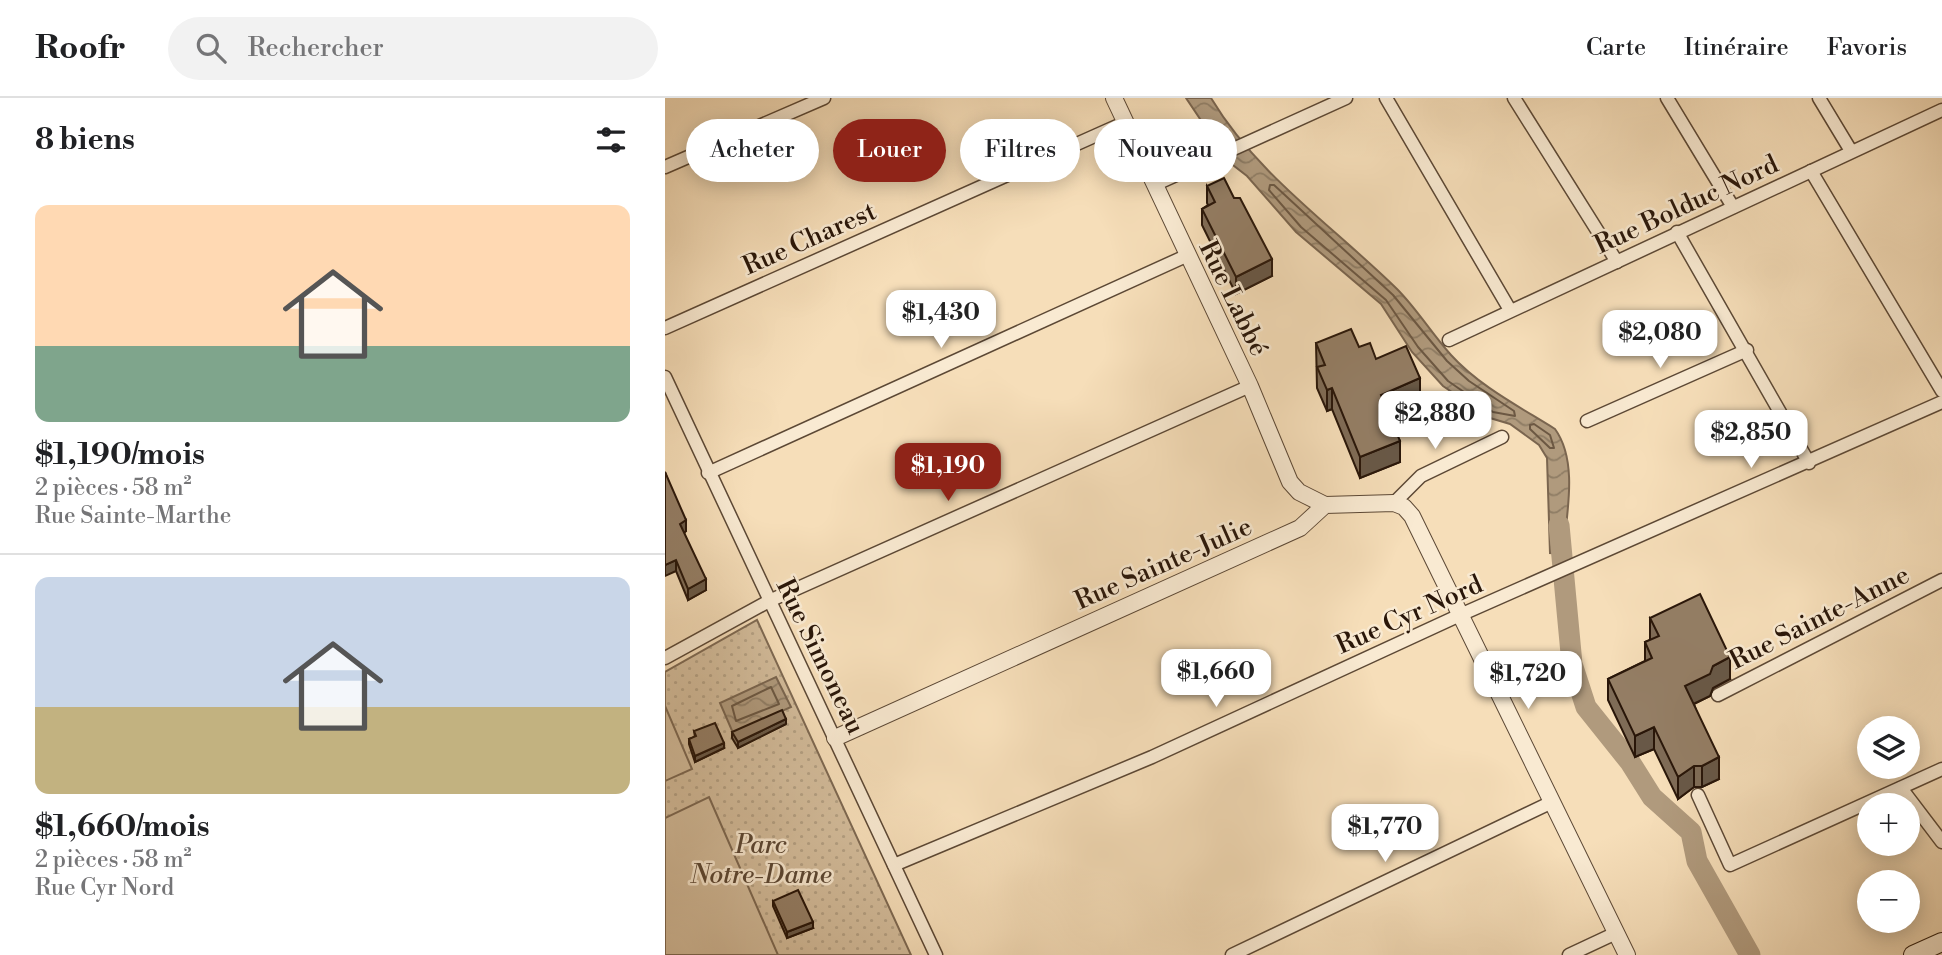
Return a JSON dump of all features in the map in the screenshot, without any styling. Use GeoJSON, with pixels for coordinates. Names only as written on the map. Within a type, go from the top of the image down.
{"type":"FeatureCollection","features":[{"type":"Feature","properties":{"kind":"main road"},"geometry":{"type":"LineString","coordinates":[[1913,955],[1942,942]]}},
{"type":"Feature","properties":{"kind":"street"},"geometry":{"type":"LineString","coordinates":[[665,167],[824,98]]}},
{"type":"Feature","properties":{"kind":"street","name":"Rue Labbé"},"geometry":{"type":"LineString","coordinates":[[1114,98],[1124,119]]}},
{"type":"Feature","properties":{"kind":"street"},"geometry":{"type":"LineString","coordinates":[[1386,98],[1510,310]]}},
{"type":"Feature","properties":{"kind":"street"},"geometry":{"type":"LineString","coordinates":[[1514,98],[1617,262]]}},
{"type":"Feature","properties":{"kind":"street"},"geometry":{"type":"LineString","coordinates":[[1667,98],[1733,207]]}},
{"type":"Feature","properties":{"kind":"street"},"geometry":{"type":"LineString","coordinates":[[1819,98],[1851,151]]}},
{"type":"Feature","properties":{"kind":"street"},"geometry":{"type":"LineString","coordinates":[[1154,185],[1339,99]]}},
{"type":"Feature","properties":{"kind":"street","name":"Rue Bolduc Nord"},"geometry":{"type":"LineString","coordinates":[[1449,340],[1942,110]]}},
{"type":"Feature","properties":{"kind":"street","name":"Rue Charest"},"geometry":{"type":"LineString","coordinates":[[665,328],[1094,136]]}},
{"type":"Feature","properties":{"kind":"street"},"geometry":{"type":"LineString","coordinates":[[1811,171],[1942,391]]}},
{"type":"Feature","properties":{"kind":"street","name":"Rue Labbé"},"geometry":{"type":"LineString","coordinates":[[1153,182],[1250,386],[1290,482],[1299,492],[1325,505]]}},
{"type":"Feature","properties":{"kind":"street"},"geometry":{"type":"LineString","coordinates":[[1677,232],[1747,350],[1808,463]]}},
{"type":"Feature","properties":{"kind":"street"},"geometry":{"type":"LineString","coordinates":[[708,473],[1187,256]]}},
{"type":"Feature","properties":{"kind":"street"},"geometry":{"type":"LineString","coordinates":[[1587,421],[1747,350]]}},
{"type":"Feature","properties":{"kind":"street","name":"Rue Simoneau"},"geometry":{"type":"LineString","coordinates":[[665,377],[936,955]]}},
{"type":"Feature","properties":{"kind":"street"},"geometry":{"type":"LineString","coordinates":[[665,658],[769,601],[1250,386]]}},
{"type":"Feature","properties":{"kind":"street","name":"Rue Cyr Nord"},"geometry":{"type":"LineString","coordinates":[[894,865],[1151,757],[1460,615],[1549,578],[1942,402]]}},
{"type":"Feature","properties":{"kind":"street"},"geometry":{"type":"LineString","coordinates":[[1394,503],[1421,476],[1502,436]]}},
{"type":"Feature","properties":{"kind":"street"},"geometry":{"type":"LineString","coordinates":[[1325,505],[1382,501],[1403,507],[1412,516],[1627,955]]}},
{"type":"Feature","properties":{"kind":"street","name":"Rue Sainte-Julie"},"geometry":{"type":"LineString","coordinates":[[835,738],[1300,528],[1325,505]]}},
{"type":"Feature","properties":{"kind":"street","name":"Rue Sainte-Anne"},"geometry":{"type":"LineString","coordinates":[[1718,695],[1942,580]]}},
{"type":"Feature","properties":{"kind":"street"},"geometry":{"type":"LineString","coordinates":[[1697,796],[1730,865],[1942,769]]}},
{"type":"Feature","properties":{"kind":"street"},"geometry":{"type":"LineString","coordinates":[[1902,788],[1942,842]]}},
{"type":"Feature","properties":{"kind":"street"},"geometry":{"type":"LineString","coordinates":[[1232,955],[1552,802]]}},
{"type":"Feature","properties":{"kind":"street"},"geometry":{"type":"LineString","coordinates":[[1569,955],[1616,933]]}},
{"type":"Feature","properties":{"kind":"green space","name":"Parc Notre-Dame"},"geometry":{"type":"Polygon","coordinates":[[[757,620],[911,955],[665,955],[665,672],[757,620]]]}},
{"type":"Feature","properties":{"kind":"green space"},"geometry":{"type":"Polygon","coordinates":[[[665,706],[692,769],[665,781],[665,706]]]}},
{"type":"Feature","properties":{"kind":"green space"},"geometry":{"type":"Polygon","coordinates":[[[709,797],[778,955],[665,955],[665,818],[709,797]]]}},
{"type":"Feature","properties":{"kind":"water"},"geometry":{"type":"Polygon","coordinates":[[[1186,98],[1211,98],[1225,119],[1200,119],[1186,98]]]}},
{"type":"Feature","properties":{"kind":"water"},"geometry":{"type":"Polygon","coordinates":[[[1237,135],[1273,176],[1397,289],[1462,366],[1500,395],[1555,429],[1567,457],[1569,473],[1563,554],[1550,553],[1547,458],[1539,445],[1510,424],[1490,418],[1443,386],[1412,352],[1381,304],[1296,232],[1237,168],[1237,135]]]}},
{"type":"Feature","properties":{"kind":"water"},"geometry":{"type":"Polygon","coordinates":[[[776,677],[791,707],[733,733],[720,703],[776,677]]]}},
{"type":"Feature","properties":{"kind":"building"},"geometry":{"type":"Polygon","coordinates":[[[1216,182],[1226,182],[1234,198],[1240,198],[1272,259],[1236,277],[1202,209],[1215,202],[1207,186],[1216,182]]]}},
{"type":"Feature","properties":{"kind":"building"},"geometry":{"type":"Polygon","coordinates":[[[1351,329],[1359,347],[1370,343],[1376,359],[1406,346],[1420,378],[1381,395],[1400,441],[1360,457],[1332,388],[1327,390],[1317,367],[1325,365],[1316,343],[1351,329]]]}},
{"type":"Feature","properties":{"kind":"building"},"geometry":{"type":"Polygon","coordinates":[[[665,472],[686,520],[680,524],[706,579],[688,589],[676,560],[665,565],[665,472]]]}},
{"type":"Feature","properties":{"kind":"building"},"geometry":{"type":"Polygon","coordinates":[[[1700,594],[1730,657],[1713,666],[1710,674],[1685,686],[1719,757],[1702,766],[1694,766],[1678,777],[1654,727],[1635,736],[1608,679],[1652,658],[1645,642],[1659,636],[1650,618],[1700,594]]]}},
{"type":"Feature","properties":{"kind":"building"},"geometry":{"type":"Polygon","coordinates":[[[782,710],[786,719],[738,742],[732,732],[782,710]]]}},
{"type":"Feature","properties":{"kind":"building"},"geometry":{"type":"Polygon","coordinates":[[[715,723],[724,743],[695,756],[689,739],[696,736],[694,731],[715,723]]]}},
{"type":"Feature","properties":{"kind":"building"},"geometry":{"type":"Polygon","coordinates":[[[798,890],[813,922],[787,932],[773,901],[798,890]]]}},
{"type":"Feature","properties":{"kind":"waterway"},"geometry":{"type":"LineString","coordinates":[[1559,525],[1572,664],[1586,707],[1630,762],[1652,797],[1691,832],[1697,861],[1750,955]]}}]}
